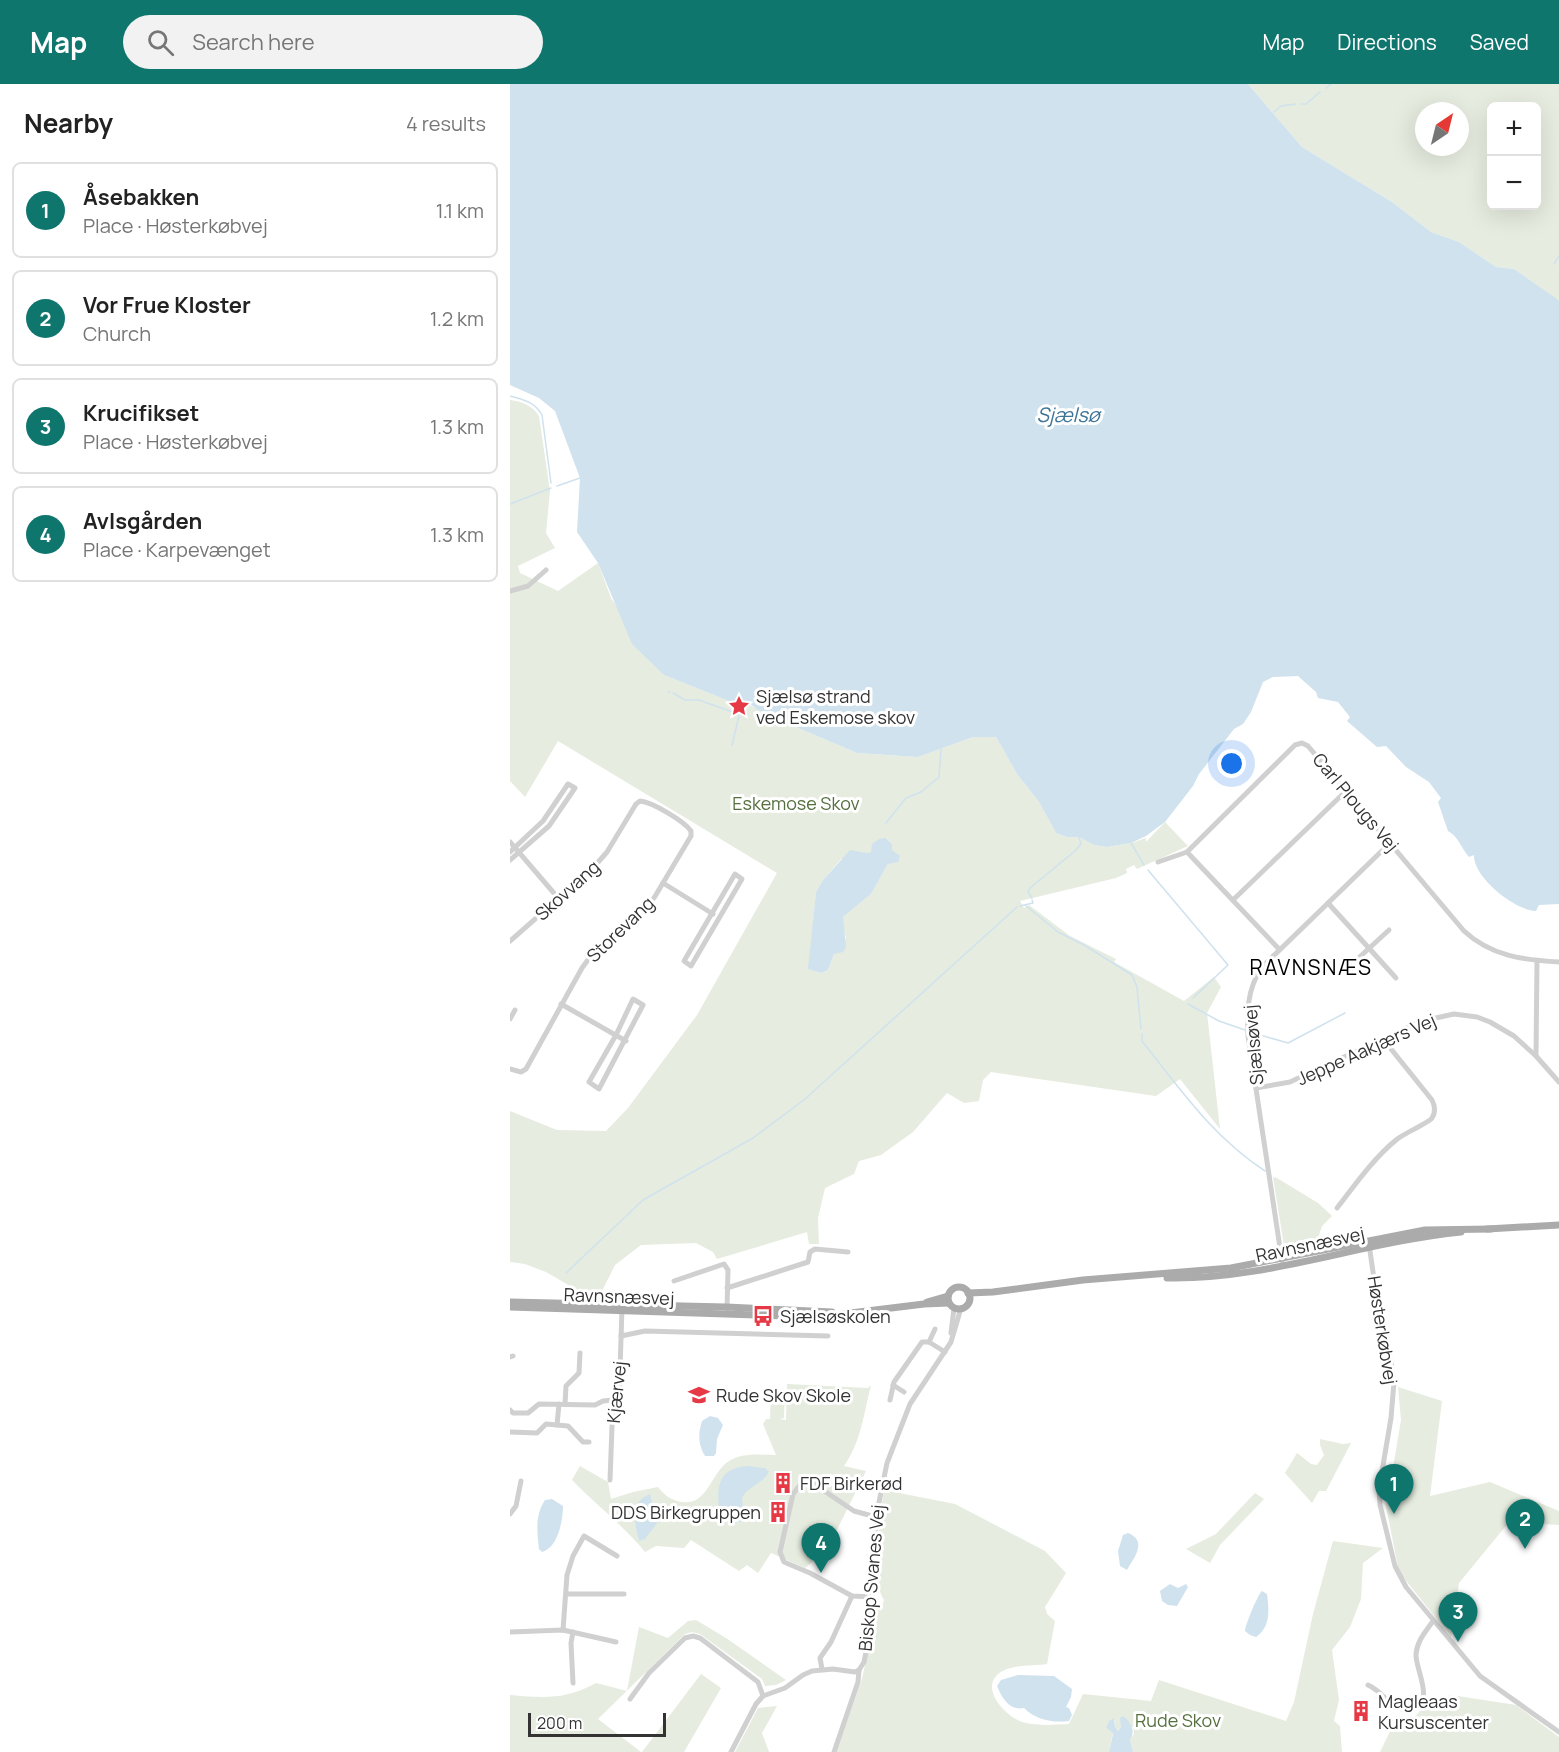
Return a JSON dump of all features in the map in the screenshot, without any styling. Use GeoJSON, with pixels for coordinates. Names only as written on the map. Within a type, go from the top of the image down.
{"type":"FeatureCollection","features":[{"type":"Feature","properties":{"kind":"main road","name":"Ravnsnæsvej"},"geometry":{"type":"LineString","coordinates":[[969,1297],[1072,1281],[1283,1262],[1369,1243],[1491,1229],[1559,1225]]}},
{"type":"Feature","properties":{"kind":"main road"},"geometry":{"type":"LineString","coordinates":[[956,1287],[964,1289],[969,1297],[966,1305],[953,1304],[950,1291],[956,1287]]}},
{"type":"Feature","properties":{"kind":"main road","name":"Ravnsnæsvej"},"geometry":{"type":"LineString","coordinates":[[510,1302],[622,1308]]}},
{"type":"Feature","properties":{"kind":"main road","name":"Ravnsnæsvej"},"geometry":{"type":"LineString","coordinates":[[510,1307],[727,1311],[818,1317],[924,1304],[953,1304]]}},
{"type":"Feature","properties":{"kind":"street"},"geometry":{"type":"LineString","coordinates":[[510,591],[528,586],[546,570]]}},
{"type":"Feature","properties":{"kind":"street","name":"Carl Plougs Vej"},"geometry":{"type":"LineString","coordinates":[[1158,862],[1186,852],[1298,743],[1308,746],[1474,940],[1496,952],[1537,961],[1559,962]]}},
{"type":"Feature","properties":{"kind":"street"},"geometry":{"type":"LineString","coordinates":[[510,860],[514,851],[543,821],[568,784],[575,788],[549,826],[514,851]]}},
{"type":"Feature","properties":{"kind":"street"},"geometry":{"type":"LineString","coordinates":[[1233,900],[1346,792]]}},
{"type":"Feature","properties":{"kind":"street","name":"Skovvang"},"geometry":{"type":"LineString","coordinates":[[510,941],[559,899],[608,852],[636,804],[646,801],[668,814]]}},
{"type":"Feature","properties":{"kind":"street","name":"Storevang"},"geometry":{"type":"LineString","coordinates":[[510,1069],[521,1072],[526,1069],[561,1004],[593,953],[646,907],[663,883],[691,836],[688,826],[668,814]]}},
{"type":"Feature","properties":{"kind":"street"},"geometry":{"type":"LineString","coordinates":[[510,842],[514,851],[559,899]]}},
{"type":"Feature","properties":{"kind":"street","name":"Sjælsøvej"},"geometry":{"type":"LineString","coordinates":[[1283,1262],[1248,1036],[1248,996],[1261,968],[1390,843]]}},
{"type":"Feature","properties":{"kind":"street"},"geometry":{"type":"LineString","coordinates":[[1186,852],[1280,949]]}},
{"type":"Feature","properties":{"kind":"street"},"geometry":{"type":"LineString","coordinates":[[735,874],[742,879],[691,966],[684,961],[712,913],[735,874]]}},
{"type":"Feature","properties":{"kind":"street"},"geometry":{"type":"LineString","coordinates":[[663,883],[720,917]]}},
{"type":"Feature","properties":{"kind":"street"},"geometry":{"type":"LineString","coordinates":[[1328,903],[1396,978]]}},
{"type":"Feature","properties":{"kind":"street"},"geometry":{"type":"LineString","coordinates":[[1352,964],[1389,930]]}},
{"type":"Feature","properties":{"kind":"street"},"geometry":{"type":"LineString","coordinates":[[1536,1056],[1537,961]]}},
{"type":"Feature","properties":{"kind":"street"},"geometry":{"type":"LineString","coordinates":[[633,999],[643,1005],[599,1089],[589,1082],[616,1035],[633,999]]}},
{"type":"Feature","properties":{"kind":"street"},"geometry":{"type":"LineString","coordinates":[[561,1004],[626,1041]]}},
{"type":"Feature","properties":{"kind":"street"},"geometry":{"type":"LineString","coordinates":[[510,1019],[515,1010]]}},
{"type":"Feature","properties":{"kind":"street","name":"Jeppe Aakjærs Vej"},"geometry":{"type":"LineString","coordinates":[[1256,1088],[1290,1082],[1437,1016],[1466,1015],[1477,1017],[1503,1029],[1536,1056],[1559,1082]]}},
{"type":"Feature","properties":{"kind":"street"},"geometry":{"type":"LineString","coordinates":[[1337,1208],[1395,1141],[1410,1129],[1429,1121],[1435,1112],[1432,1100],[1383,1040]]}},
{"type":"Feature","properties":{"kind":"street","name":"Høsterkøbvej"},"geometry":{"type":"LineString","coordinates":[[1369,1243],[1377,1307],[1394,1382],[1391,1418],[1379,1484],[1380,1505],[1392,1559],[1398,1573],[1433,1621],[1480,1676],[1559,1732]]}},
{"type":"Feature","properties":{"kind":"street"},"geometry":{"type":"LineString","coordinates":[[727,1288],[808,1262],[810,1252],[815,1249],[848,1252]]}},
{"type":"Feature","properties":{"kind":"street","name":"Ravnsnæsvej"},"geometry":{"type":"LineString","coordinates":[[674,1281],[724,1264],[728,1270],[727,1311]]}},
{"type":"Feature","properties":{"kind":"street","name":"Biskop Svanes Vej"},"geometry":{"type":"LineString","coordinates":[[834,1752],[867,1648],[873,1597],[876,1517],[886,1463],[901,1424],[922,1384],[949,1344],[953,1304]]}},
{"type":"Feature","properties":{"kind":"street","name":"Kjærvej"},"geometry":{"type":"LineString","coordinates":[[610,1480],[613,1400],[618,1400],[622,1308]]}},
{"type":"Feature","properties":{"kind":"street"},"geometry":{"type":"LineString","coordinates":[[929,1342],[935,1329]]}},
{"type":"Feature","properties":{"kind":"street","name":"Ravnsnæsvej"},"geometry":{"type":"LineString","coordinates":[[621,1336],[645,1331],[828,1336]]}},
{"type":"Feature","properties":{"kind":"street"},"geometry":{"type":"LineString","coordinates":[[890,1400],[893,1385],[922,1342],[929,1342],[945,1352]]}},
{"type":"Feature","properties":{"kind":"street"},"geometry":{"type":"LineString","coordinates":[[557,1425],[565,1388],[579,1372],[582,1355]]}},
{"type":"Feature","properties":{"kind":"street"},"geometry":{"type":"LineString","coordinates":[[893,1385],[904,1392]]}},
{"type":"Feature","properties":{"kind":"street"},"geometry":{"type":"LineString","coordinates":[[510,1410],[513,1413],[528,1413],[540,1404],[595,1405],[613,1400]]}},
{"type":"Feature","properties":{"kind":"street"},"geometry":{"type":"LineString","coordinates":[[510,1431],[537,1433],[546,1424],[568,1426],[583,1442],[589,1442]]}},
{"type":"Feature","properties":{"kind":"street"},"geometry":{"type":"LineString","coordinates":[[510,1514],[516,1506],[521,1482]]}},
{"type":"Feature","properties":{"kind":"street"},"geometry":{"type":"LineString","coordinates":[[873,1597],[852,1596],[784,1562],[780,1552],[793,1494],[801,1484],[814,1484],[854,1511],[876,1517]]}},
{"type":"Feature","properties":{"kind":"street"},"geometry":{"type":"LineString","coordinates":[[562,1630],[570,1566],[585,1536],[617,1556]]}},
{"type":"Feature","properties":{"kind":"street"},"geometry":{"type":"LineString","coordinates":[[566,1594],[624,1594]]}},
{"type":"Feature","properties":{"kind":"street"},"geometry":{"type":"LineString","coordinates":[[822,1669],[820,1658],[831,1642],[852,1596]]}},
{"type":"Feature","properties":{"kind":"street"},"geometry":{"type":"LineString","coordinates":[[1368,1685],[1382,1693],[1394,1706],[1409,1709],[1420,1704],[1424,1696],[1416,1652],[1419,1641],[1433,1621]]}},
{"type":"Feature","properties":{"kind":"street"},"geometry":{"type":"LineString","coordinates":[[510,1632],[562,1630],[616,1642]]}},
{"type":"Feature","properties":{"kind":"street"},"geometry":{"type":"LineString","coordinates":[[573,1632],[571,1643],[573,1683]]}},
{"type":"Feature","properties":{"kind":"street"},"geometry":{"type":"LineString","coordinates":[[630,1699],[649,1673],[686,1638],[693,1636],[700,1638],[758,1682],[763,1696]]}},
{"type":"Feature","properties":{"kind":"street"},"geometry":{"type":"LineString","coordinates":[[731,1752],[756,1704],[763,1696],[785,1688],[803,1675],[822,1669],[855,1672],[859,1670]]}},
{"type":"Feature","properties":{"kind":"street"},"geometry":{"type":"LineString","coordinates":[[565,1676],[573,1676]]}},
{"type":"Feature","properties":{"kind":"green space"},"geometry":{"type":"Polygon","coordinates":[[[1248,84],[1559,84],[1559,301],[1514,269],[1496,267],[1459,242],[1431,232],[1392,202],[1302,147],[1248,84]]]}},
{"type":"Feature","properties":{"kind":"green space","name":"Eskemose Skov"},"geometry":{"type":"Polygon","coordinates":[[[510,400],[527,405],[539,416],[550,491],[546,533],[555,548],[518,566],[520,573],[558,591],[598,563],[611,598],[664,675],[734,703],[733,706],[743,710],[746,702],[777,719],[857,753],[918,757],[973,737],[996,737],[1017,774],[1039,802],[1056,833],[1067,837],[1079,837],[1094,845],[1107,847],[1146,838],[1146,842],[1165,822],[1188,846],[1137,869],[1134,865],[1126,869],[1127,873],[1116,878],[1020,901],[1024,908],[1029,905],[1070,936],[1116,959],[1114,962],[1184,1001],[1214,977],[1221,987],[1207,1013],[1220,1129],[1180,1079],[1156,1096],[991,1072],[983,1080],[979,1101],[964,1103],[947,1093],[913,1132],[881,1155],[859,1161],[854,1174],[825,1188],[818,1218],[819,1244],[809,1244],[807,1232],[717,1259],[713,1252],[696,1243],[641,1245],[615,1265],[602,1291],[577,1290],[546,1272],[525,1264],[510,1262],[510,1111],[557,1130],[606,1131],[628,1108],[697,1015],[777,873],[558,741],[525,797],[510,781],[510,400]],[[886,838],[871,852],[841,859],[823,880],[816,892],[809,969],[821,973],[828,970],[834,954],[846,938],[843,917],[871,894],[888,864],[892,844],[886,838]]]}},
{"type":"Feature","properties":{"kind":"green space"},"geometry":{"type":"Polygon","coordinates":[[[1273,1177],[1318,1203],[1332,1216],[1322,1226],[1316,1244],[1285,1252],[1273,1177]]]}},
{"type":"Feature","properties":{"kind":"green space"},"geometry":{"type":"Polygon","coordinates":[[[787,1384],[868,1388],[871,1385],[858,1437],[844,1466],[866,1471],[827,1550],[805,1568],[771,1553],[758,1573],[747,1565],[739,1571],[691,1540],[684,1548],[656,1546],[645,1552],[572,1480],[580,1466],[608,1482],[611,1499],[658,1487],[671,1499],[691,1502],[704,1494],[729,1461],[746,1455],[776,1455],[763,1424],[766,1419],[770,1419],[771,1391],[785,1391],[784,1418],[779,1419],[786,1420],[787,1384]],[[652,1500],[636,1523],[639,1541],[658,1522],[652,1500]]]}},
{"type":"Feature","properties":{"kind":"green space"},"geometry":{"type":"Polygon","coordinates":[[[1398,1387],[1442,1401],[1430,1496],[1490,1482],[1559,1511],[1559,1525],[1509,1522],[1459,1583],[1451,1637],[1399,1572],[1383,1491],[1390,1486],[1401,1420],[1398,1387]]]}},
{"type":"Feature","properties":{"kind":"green space"},"geometry":{"type":"Polygon","coordinates":[[[1320,1439],[1343,1444],[1351,1443],[1326,1491],[1319,1491],[1312,1503],[1285,1473],[1297,1453],[1311,1464],[1317,1465],[1324,1455],[1320,1439]]]}},
{"type":"Feature","properties":{"kind":"green space","name":"Rude Skov"},"geometry":{"type":"Polygon","coordinates":[[[884,1490],[955,1504],[1045,1551],[1066,1573],[1045,1607],[1047,1614],[1055,1621],[1047,1664],[1007,1669],[997,1675],[993,1681],[994,1696],[1003,1709],[1022,1722],[1034,1724],[1069,1724],[1083,1694],[1151,1701],[1159,1680],[1286,1721],[1294,1702],[1313,1614],[1333,1541],[1383,1548],[1363,1563],[1361,1599],[1350,1627],[1332,1650],[1339,1700],[1334,1721],[1340,1726],[1342,1752],[1133,1752],[1130,1740],[1134,1734],[1133,1727],[1121,1727],[1118,1731],[1115,1721],[1111,1719],[1106,1728],[1113,1732],[1109,1752],[836,1752],[862,1679],[877,1607],[880,1611],[884,1600],[877,1577],[876,1562],[884,1490]]]}},
{"type":"Feature","properties":{"kind":"green space"},"geometry":{"type":"Polygon","coordinates":[[[1255,1493],[1264,1499],[1220,1545],[1210,1563],[1186,1549],[1216,1534],[1255,1493]]]}},
{"type":"Feature","properties":{"kind":"green space"},"geometry":{"type":"Polygon","coordinates":[[[696,1620],[786,1680],[776,1685],[765,1686],[762,1679],[700,1634],[692,1632],[685,1634],[627,1691],[639,1627],[668,1638],[688,1621],[696,1620]]]}},
{"type":"Feature","properties":{"kind":"green space"},"geometry":{"type":"Polygon","coordinates":[[[701,1674],[721,1688],[684,1752],[642,1752],[701,1674]]]}},
{"type":"Feature","properties":{"kind":"green space"},"geometry":{"type":"Polygon","coordinates":[[[596,1683],[627,1691],[598,1719],[641,1752],[510,1752],[510,1695],[533,1697],[564,1695],[596,1683]]]}},
{"type":"Feature","properties":{"kind":"green space"},"geometry":{"type":"Polygon","coordinates":[[[1451,1695],[1516,1705],[1559,1737],[1559,1752],[1380,1752],[1396,1719],[1412,1720],[1427,1703],[1451,1695]]]}},
{"type":"Feature","properties":{"kind":"green space"},"geometry":{"type":"Polygon","coordinates":[[[777,1706],[762,1733],[769,1752],[735,1752],[758,1708],[777,1706]]]}},
{"type":"Feature","properties":{"kind":"water","name":"Sjælsø"},"geometry":{"type":"Polygon","coordinates":[[[510,84],[1248,84],[1302,147],[1392,202],[1431,232],[1459,242],[1496,267],[1514,269],[1557,299],[1559,301],[1559,904],[1539,905],[1536,911],[1517,905],[1496,891],[1480,873],[1475,864],[1474,855],[1469,857],[1457,839],[1448,831],[1438,802],[1441,798],[1429,782],[1406,767],[1386,746],[1377,747],[1347,721],[1350,717],[1338,702],[1318,698],[1316,692],[1298,676],[1273,677],[1263,682],[1251,712],[1243,724],[1234,729],[1165,822],[1146,836],[1131,843],[1107,847],[1094,845],[1079,837],[1067,837],[1056,833],[1039,802],[1017,774],[996,737],[973,737],[918,757],[857,753],[777,719],[756,709],[748,702],[729,701],[664,675],[632,644],[598,563],[577,532],[580,478],[555,411],[539,398],[510,385],[510,84]]]}},
{"type":"Feature","properties":{"kind":"water"},"geometry":{"type":"Polygon","coordinates":[[[886,838],[892,844],[892,850],[900,856],[898,862],[888,864],[871,894],[843,917],[846,947],[843,952],[834,954],[828,970],[821,973],[808,969],[816,892],[823,880],[850,850],[871,852],[872,844],[879,839],[886,838]]]}},
{"type":"Feature","properties":{"kind":"water"},"geometry":{"type":"Polygon","coordinates":[[[710,1416],[718,1418],[723,1425],[717,1439],[716,1453],[714,1456],[705,1456],[699,1439],[700,1430],[702,1421],[710,1416]]]}},
{"type":"Feature","properties":{"kind":"water"},"geometry":{"type":"Polygon","coordinates":[[[748,1466],[765,1468],[769,1472],[763,1480],[743,1496],[744,1520],[734,1523],[725,1521],[719,1517],[720,1482],[729,1471],[748,1466]]]}},
{"type":"Feature","properties":{"kind":"water"},"geometry":{"type":"Polygon","coordinates":[[[650,1494],[658,1522],[645,1539],[639,1541],[635,1520],[636,1508],[638,1502],[650,1494]]]}},
{"type":"Feature","properties":{"kind":"water"},"geometry":{"type":"Polygon","coordinates":[[[552,1499],[563,1506],[562,1519],[556,1539],[542,1552],[539,1549],[538,1517],[545,1500],[552,1499]]]}},
{"type":"Feature","properties":{"kind":"water"},"geometry":{"type":"Polygon","coordinates":[[[1128,1533],[1137,1540],[1138,1550],[1127,1570],[1120,1566],[1118,1551],[1123,1535],[1128,1533]]]}},
{"type":"Feature","properties":{"kind":"water"},"geometry":{"type":"Polygon","coordinates":[[[1170,1584],[1178,1588],[1186,1584],[1188,1587],[1177,1606],[1168,1605],[1162,1601],[1160,1591],[1170,1584]]]}},
{"type":"Feature","properties":{"kind":"water"},"geometry":{"type":"Polygon","coordinates":[[[1262,1591],[1267,1594],[1268,1617],[1261,1633],[1256,1637],[1245,1631],[1262,1591]]]}},
{"type":"Feature","properties":{"kind":"water"},"geometry":{"type":"Polygon","coordinates":[[[1018,1675],[1054,1676],[1072,1689],[1066,1707],[1072,1715],[1069,1721],[1045,1720],[1024,1708],[1010,1706],[997,1686],[1001,1680],[1018,1675]]]}},
{"type":"Feature","properties":{"kind":"water"},"geometry":{"type":"Polygon","coordinates":[[[1123,1716],[1132,1727],[1133,1733],[1130,1740],[1133,1752],[1109,1752],[1113,1734],[1106,1728],[1109,1721],[1114,1718],[1118,1731],[1121,1727],[1120,1718],[1123,1716]]]}},
{"type":"Feature","properties":{"kind":"waterway"},"geometry":{"type":"LineString","coordinates":[[1326,88],[1331,84]]}},
{"type":"Feature","properties":{"kind":"waterway"},"geometry":{"type":"LineString","coordinates":[[1301,104],[1306,104],[1320,92]]}},
{"type":"Feature","properties":{"kind":"waterway"},"geometry":{"type":"LineString","coordinates":[[1274,112],[1281,106],[1296,104]]}},
{"type":"Feature","properties":{"kind":"waterway"},"geometry":{"type":"LineString","coordinates":[[1554,264],[1559,256]]}},
{"type":"Feature","properties":{"kind":"waterway"},"geometry":{"type":"LineString","coordinates":[[510,396],[532,404],[542,415],[551,483]]}},
{"type":"Feature","properties":{"kind":"waterway"},"geometry":{"type":"LineString","coordinates":[[557,486],[580,478]]}},
{"type":"Feature","properties":{"kind":"waterway"},"geometry":{"type":"LineString","coordinates":[[510,504],[551,488]]}},
{"type":"Feature","properties":{"kind":"waterway"},"geometry":{"type":"LineString","coordinates":[[673,693],[685,700],[699,700],[738,714]]}},
{"type":"Feature","properties":{"kind":"waterway"},"geometry":{"type":"LineString","coordinates":[[732,745],[739,716]]}},
{"type":"Feature","properties":{"kind":"waterway"},"geometry":{"type":"LineString","coordinates":[[886,823],[906,798],[921,792],[939,777],[941,749]]}},
{"type":"Feature","properties":{"kind":"waterway"},"geometry":{"type":"LineString","coordinates":[[1032,898],[1028,892],[1030,888],[1075,851],[1081,844],[1079,837]]}},
{"type":"Feature","properties":{"kind":"waterway"},"geometry":{"type":"LineString","coordinates":[[1131,843],[1144,865]]}},
{"type":"Feature","properties":{"kind":"waterway"},"geometry":{"type":"LineString","coordinates":[[1148,870],[1228,965],[1193,998]]}},
{"type":"Feature","properties":{"kind":"waterway"},"geometry":{"type":"LineString","coordinates":[[1020,906],[1033,903],[1032,900]]}},
{"type":"Feature","properties":{"kind":"waterway"},"geometry":{"type":"LineString","coordinates":[[1025,905],[1058,932],[1084,945],[1132,975],[1137,987],[1141,1029]]}},
{"type":"Feature","properties":{"kind":"waterway"},"geometry":{"type":"LineString","coordinates":[[566,1273],[643,1200],[753,1138],[805,1099],[1017,907]]}},
{"type":"Feature","properties":{"kind":"waterway"},"geometry":{"type":"LineString","coordinates":[[1188,1004],[1219,1021],[1245,1030]]}},
{"type":"Feature","properties":{"kind":"waterway"},"geometry":{"type":"LineString","coordinates":[[1253,1033],[1288,1043],[1345,1013]]}},
{"type":"Feature","properties":{"kind":"waterway"},"geometry":{"type":"LineString","coordinates":[[1142,1034],[1142,1041],[1198,1111],[1229,1143],[1265,1171]]}},
{"type":"Feature","properties":{"kind":"place","name":"Sjælsø strand ved Eskemose skov"},"geometry":{"type":"Point","coordinates":[739,706]}},
{"type":"Feature","properties":{"kind":"place","name":"Sjælsøskolen"},"geometry":{"type":"Point","coordinates":[763,1316]}},
{"type":"Feature","properties":{"kind":"place","name":"Rude Skov Skole"},"geometry":{"type":"Point","coordinates":[699,1395]}},
{"type":"Feature","properties":{"kind":"place","name":"FDF Birkerød"},"geometry":{"type":"Point","coordinates":[783,1483]}},
{"type":"Feature","properties":{"kind":"place","name":"DDS Birkegruppen"},"geometry":{"type":"Point","coordinates":[778,1512]}},
{"type":"Feature","properties":{"kind":"place","name":"Åsebakken"},"geometry":{"type":"Point","coordinates":[1394,1514]}},
{"type":"Feature","properties":{"kind":"place","name":"Vor Frue Kloster"},"geometry":{"type":"Point","coordinates":[1525,1549]}},
{"type":"Feature","properties":{"kind":"place","name":"Avlsgården"},"geometry":{"type":"Point","coordinates":[821,1573]}},
{"type":"Feature","properties":{"kind":"place","name":"Krucifikset"},"geometry":{"type":"Point","coordinates":[1458,1642]}},
{"type":"Feature","properties":{"kind":"place","name":"Magleaas Kursuscenter"},"geometry":{"type":"Point","coordinates":[1361,1711]}},
{"type":"Feature","properties":{"kind":"district","name":"RAVNSNÆS"},"geometry":{"type":"Point","coordinates":[1311,967]}}]}
